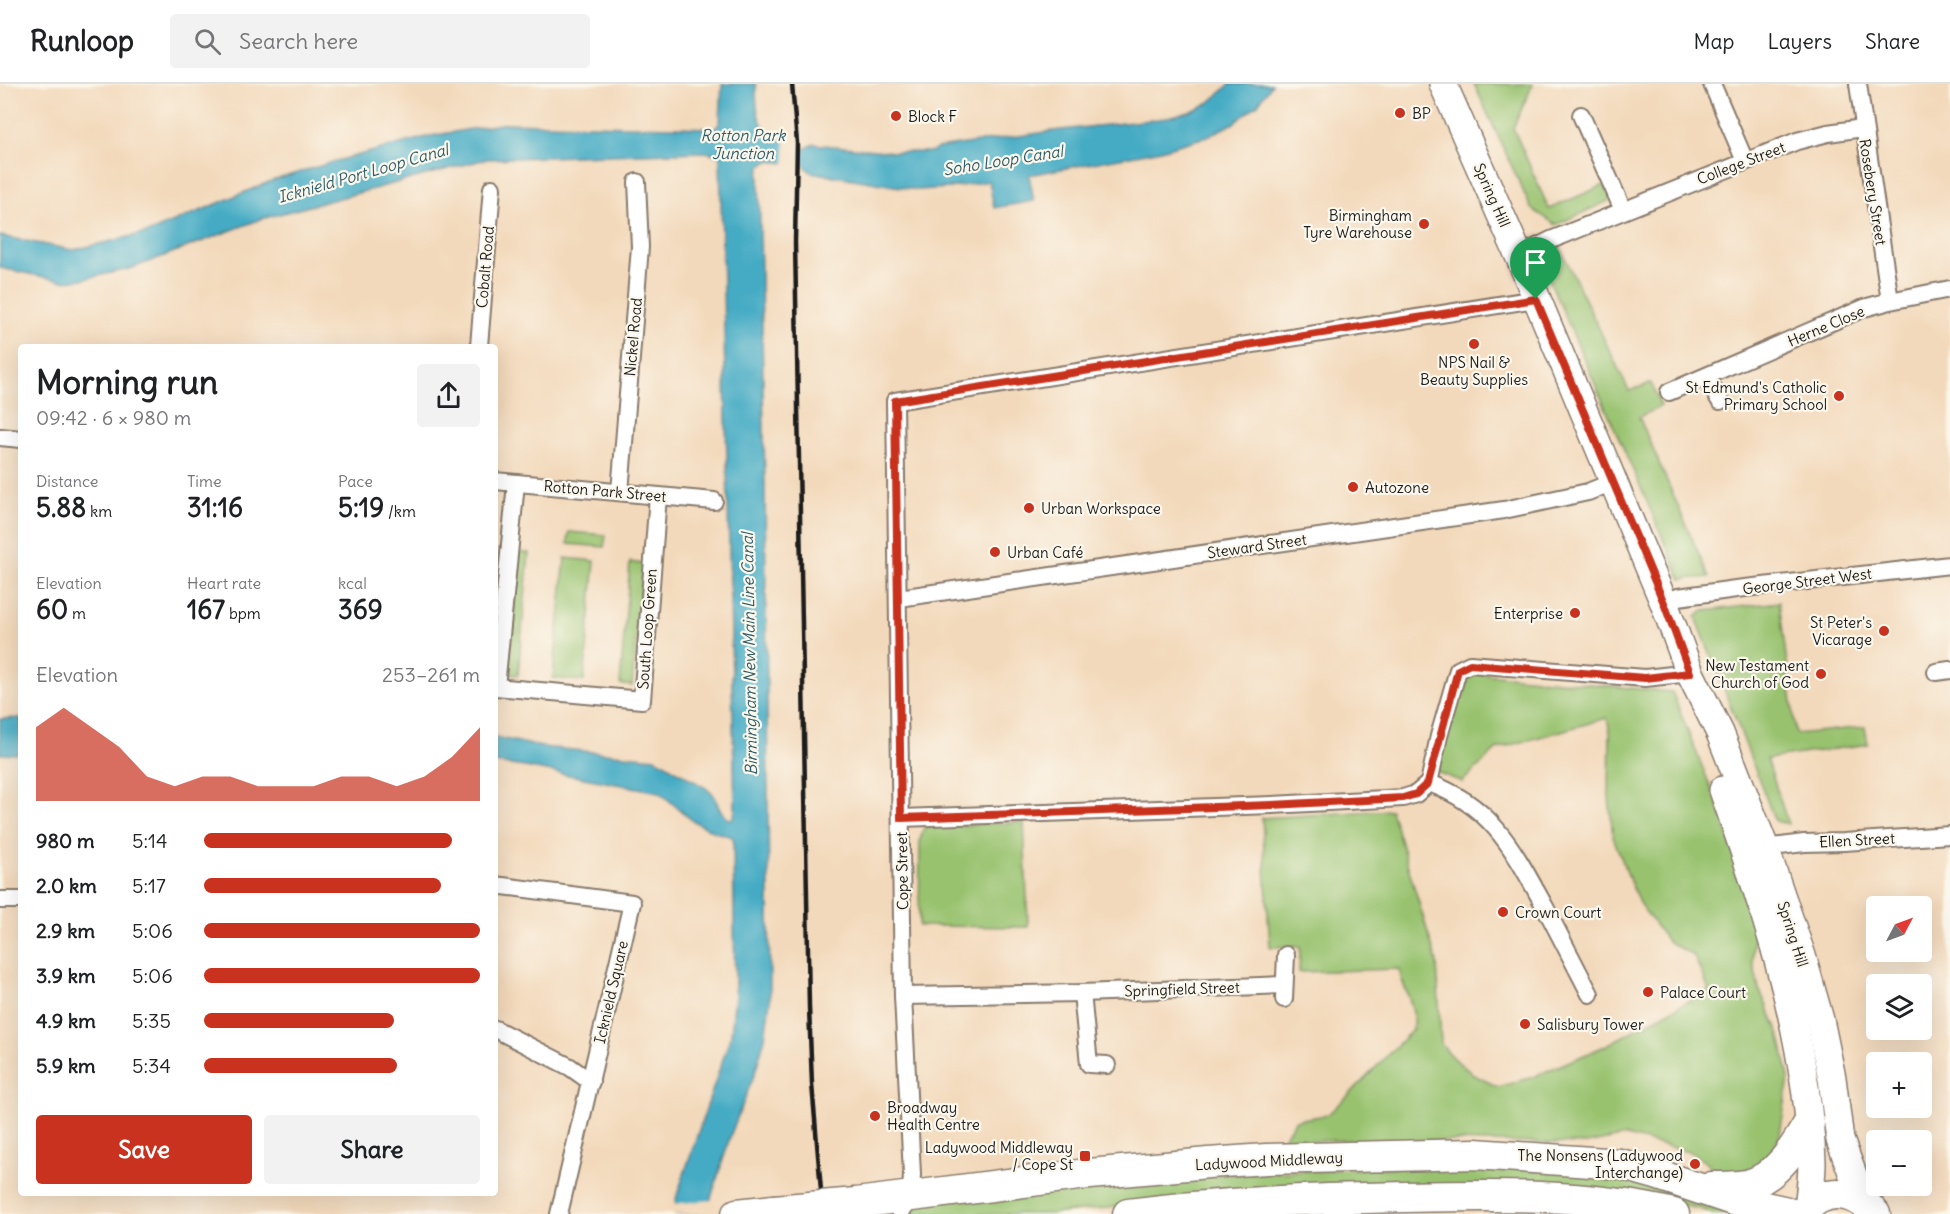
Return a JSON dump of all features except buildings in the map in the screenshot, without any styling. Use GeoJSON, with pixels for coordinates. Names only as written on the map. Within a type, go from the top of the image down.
{"type":"FeatureCollection","features":[{"type":"Feature","properties":{"kind":"highway"},"geometry":{"type":"LineString","coordinates":[[1697,1188],[1745,1185],[1758,1181],[1773,1172],[1796,1144],[1809,1123]]}},
{"type":"Feature","properties":{"kind":"highway","name":"Ladywood Middleway"},"geometry":{"type":"LineString","coordinates":[[737,1214],[856,1203],[905,1205],[1079,1175],[1220,1162],[1475,1154],[1620,1164],[1733,1200],[1802,1212]]}},
{"type":"Feature","properties":{"kind":"highway","name":"Spring Hill"},"geometry":{"type":"LineString","coordinates":[[1802,1212],[1816,1200],[1835,1194],[1849,1195],[1870,1209]]}},
{"type":"Feature","properties":{"kind":"highway"},"geometry":{"type":"LineString","coordinates":[[1128,1214],[1247,1202],[1446,1205],[1592,1199],[1674,1214]]}},
{"type":"Feature","properties":{"kind":"main road","name":"Spring Hill"},"geometry":{"type":"LineString","coordinates":[[1443,84],[1519,256],[1664,603],[1690,673],[1720,733],[1765,848],[1802,956],[1820,1020],[1832,1078],[1840,1140],[1870,1209]]}},
{"type":"Feature","properties":{"kind":"main road","name":"Spring Hill"},"geometry":{"type":"LineString","coordinates":[[1690,673],[1707,744],[1756,884],[1781,968],[1800,1062],[1809,1123],[1812,1164],[1802,1212]]}},
{"type":"Feature","properties":{"kind":"street"},"geometry":{"type":"LineString","coordinates":[[1712,84],[1746,161]]}},
{"type":"Feature","properties":{"kind":"street","name":"Rosebery Street"},"geometry":{"type":"LineString","coordinates":[[1858,84],[1890,301]]}},
{"type":"Feature","properties":{"kind":"street"},"geometry":{"type":"LineString","coordinates":[[1581,115],[1623,210]]}},
{"type":"Feature","properties":{"kind":"street","name":"College Street"},"geometry":{"type":"LineString","coordinates":[[1519,256],[1623,210],[1797,141],[1828,133],[1863,128]]}},
{"type":"Feature","properties":{"kind":"street","name":"Nickel Road"},"geometry":{"type":"LineString","coordinates":[[620,492],[640,247],[637,182]]}},
{"type":"Feature","properties":{"kind":"street","name":"Cobalt Road"},"geometry":{"type":"LineString","coordinates":[[479,344],[492,188]]}},
{"type":"Feature","properties":{"kind":"street","name":"Herne Close"},"geometry":{"type":"LineString","coordinates":[[1669,392],[1864,308],[1950,289]]}},
{"type":"Feature","properties":{"kind":"street","name":"Cope Street"},"geometry":{"type":"LineString","coordinates":[[905,1205],[912,1174],[903,996],[895,401],[1536,299]]}},
{"type":"Feature","properties":{"kind":"street"},"geometry":{"type":"LineString","coordinates":[[1706,378],[1720,401]]}},
{"type":"Feature","properties":{"kind":"street"},"geometry":{"type":"LineString","coordinates":[[0,437],[18,439]]}},
{"type":"Feature","properties":{"kind":"street","name":"Rotton Park Street"},"geometry":{"type":"LineString","coordinates":[[498,481],[714,501]]}},
{"type":"Feature","properties":{"kind":"street","name":"Steward Street"},"geometry":{"type":"LineString","coordinates":[[899,598],[1504,510],[1588,492],[1613,482]]}},
{"type":"Feature","properties":{"kind":"street","name":"South Loop Green"},"geometry":{"type":"LineString","coordinates":[[498,667],[516,483]]}},
{"type":"Feature","properties":{"kind":"street","name":"South Loop Green"},"geometry":{"type":"LineString","coordinates":[[498,687],[642,700],[658,495]]}},
{"type":"Feature","properties":{"kind":"street","name":"George Street West"},"geometry":{"type":"LineString","coordinates":[[1664,603],[1678,597],[1736,589],[1950,565]]}},
{"type":"Feature","properties":{"kind":"street"},"geometry":{"type":"LineString","coordinates":[[901,818],[1403,798],[1416,794],[1428,783],[1458,670],[1470,664],[1645,678],[1690,673]]}},
{"type":"Feature","properties":{"kind":"street"},"geometry":{"type":"LineString","coordinates":[[1428,783],[1451,790],[1493,823],[1515,852],[1590,994]]}},
{"type":"Feature","properties":{"kind":"street","name":"Ellen Street"},"geometry":{"type":"LineString","coordinates":[[1765,848],[1804,843],[1950,835]]}},
{"type":"Feature","properties":{"kind":"street","name":"Icknield Square"},"geometry":{"type":"LineString","coordinates":[[498,885],[632,903],[559,1214]]}},
{"type":"Feature","properties":{"kind":"street"},"geometry":{"type":"LineString","coordinates":[[0,900],[18,900]]}},
{"type":"Feature","properties":{"kind":"street","name":"Springfield Street"},"geometry":{"type":"LineString","coordinates":[[903,996],[1283,992],[1286,955]]}},
{"type":"Feature","properties":{"kind":"street"},"geometry":{"type":"LineString","coordinates":[[1082,993],[1089,1064],[1107,1065]]}},
{"type":"Feature","properties":{"kind":"street"},"geometry":{"type":"LineString","coordinates":[[498,1031],[570,1067],[591,1082]]}},
{"type":"Feature","properties":{"kind":"green space"},"geometry":{"type":"Polygon","coordinates":[[[1474,84],[1533,84],[1513,128],[1549,209],[1604,185],[1611,200],[1556,225],[1531,208],[1474,84]]]}},
{"type":"Feature","properties":{"kind":"green space"},"geometry":{"type":"Polygon","coordinates":[[[1559,245],[1629,391],[1651,383],[1661,406],[1639,417],[1709,577],[1681,579],[1543,266],[1546,253],[1559,245]]]}},
{"type":"Feature","properties":{"kind":"green space"},"geometry":{"type":"Polygon","coordinates":[[[569,532],[606,535],[604,547],[568,544],[569,532]]]}},
{"type":"Feature","properties":{"kind":"green space"},"geometry":{"type":"Polygon","coordinates":[[[516,552],[529,553],[518,675],[506,674],[516,552]]]}},
{"type":"Feature","properties":{"kind":"green space"},"geometry":{"type":"Polygon","coordinates":[[[565,558],[595,561],[584,681],[553,678],[565,558]]]}},
{"type":"Feature","properties":{"kind":"green space"},"geometry":{"type":"Polygon","coordinates":[[[630,562],[643,564],[632,686],[620,684],[630,562]]]}},
{"type":"Feature","properties":{"kind":"green space"},"geometry":{"type":"Polygon","coordinates":[[[1779,602],[1796,734],[1865,727],[1868,744],[1767,759],[1788,824],[1775,821],[1696,617],[1704,611],[1779,602]]]}},
{"type":"Feature","properties":{"kind":"green space"},"geometry":{"type":"Polygon","coordinates":[[[1476,673],[1672,692],[1721,813],[1754,921],[1753,962],[1759,989],[1779,1032],[1789,1078],[1780,1134],[1773,1154],[1750,1171],[1718,1172],[1693,1153],[1626,1136],[1587,1144],[1397,1140],[1281,1141],[1296,1120],[1327,1115],[1348,1096],[1413,1029],[1413,1016],[1399,969],[1299,972],[1300,946],[1270,947],[1262,818],[1391,810],[1437,963],[1441,1044],[1452,1057],[1474,1075],[1498,1087],[1533,1077],[1605,1046],[1709,990],[1694,956],[1667,941],[1639,903],[1613,837],[1609,797],[1610,732],[1607,718],[1497,749],[1462,782],[1437,772],[1448,721],[1468,677],[1476,673]]]}},
{"type":"Feature","properties":{"kind":"green space"},"geometry":{"type":"Polygon","coordinates":[[[1024,822],[1028,927],[919,926],[920,840],[924,827],[1024,822]]]}},
{"type":"Feature","properties":{"kind":"green space"},"geometry":{"type":"Polygon","coordinates":[[[1478,1164],[1619,1173],[1743,1214],[1713,1214],[1701,1209],[1626,1195],[1211,1197],[1051,1214],[910,1214],[920,1203],[1157,1177],[1478,1164]]]}},
{"type":"Feature","properties":{"kind":"water"},"geometry":{"type":"Polygon","coordinates":[[[722,84],[756,84],[758,111],[764,127],[778,138],[802,150],[814,144],[895,152],[932,152],[938,148],[1052,131],[1159,119],[1189,112],[1209,103],[1230,84],[1272,84],[1258,104],[1234,123],[1206,137],[1157,151],[1029,175],[1034,201],[994,208],[989,181],[949,188],[918,190],[811,172],[803,165],[768,161],[761,166],[759,174],[765,483],[770,1001],[765,1038],[755,1073],[731,1134],[706,1214],[673,1214],[677,1195],[731,1035],[735,994],[733,837],[715,832],[693,821],[659,792],[498,763],[498,738],[542,747],[656,758],[706,788],[714,795],[719,808],[728,819],[733,818],[735,811],[720,158],[715,154],[705,152],[486,159],[261,219],[130,269],[83,279],[63,281],[0,268],[0,236],[73,250],[150,232],[271,181],[336,161],[430,136],[506,123],[716,128],[720,122],[722,84]]]}},
{"type":"Feature","properties":{"kind":"water"},"geometry":{"type":"Polygon","coordinates":[[[18,718],[18,754],[0,754],[0,719],[18,718]]]}},
{"type":"Feature","properties":{"kind":"pier"},"geometry":{"type":"Polygon","coordinates":[[[785,140],[803,146],[803,169],[785,166],[785,140]]]}},
{"type":"Feature","properties":{"kind":"pier"},"geometry":{"type":"Polygon","coordinates":[[[713,1200],[709,1214],[670,1214],[672,1204],[713,1200]]]}},
{"type":"Feature","properties":{"kind":"railway"},"geometry":{"type":"LineString","coordinates":[[792,84],[797,143],[795,242],[809,1007],[812,1084],[823,1214]]}},
{"type":"Feature","properties":{"kind":"place","name":"BP"},"geometry":{"type":"Point","coordinates":[1400,113]}},
{"type":"Feature","properties":{"kind":"place","name":"Block F"},"geometry":{"type":"Point","coordinates":[896,116]}},
{"type":"Feature","properties":{"kind":"place","name":"Birmingham Tyre Warehouse"},"geometry":{"type":"Point","coordinates":[1424,224]}},
{"type":"Feature","properties":{"kind":"place","name":"NPS Nail & Beauty Supplies"},"geometry":{"type":"Point","coordinates":[1474,344]}},
{"type":"Feature","properties":{"kind":"place","name":"St Edmund's Catholic Primary School"},"geometry":{"type":"Point","coordinates":[1839,396]}},
{"type":"Feature","properties":{"kind":"place","name":"Autozone"},"geometry":{"type":"Point","coordinates":[1353,487]}},
{"type":"Feature","properties":{"kind":"place","name":"Urban Workspace"},"geometry":{"type":"Point","coordinates":[1029,508]}},
{"type":"Feature","properties":{"kind":"place","name":"Urban Café"},"geometry":{"type":"Point","coordinates":[995,552]}},
{"type":"Feature","properties":{"kind":"place","name":"Enterprise"},"geometry":{"type":"Point","coordinates":[1575,613]}},
{"type":"Feature","properties":{"kind":"place","name":"St Peter's Vicarage"},"geometry":{"type":"Point","coordinates":[1884,631]}},
{"type":"Feature","properties":{"kind":"place","name":"New Testament Church of God"},"geometry":{"type":"Point","coordinates":[1821,674]}},
{"type":"Feature","properties":{"kind":"place","name":"Crown Court"},"geometry":{"type":"Point","coordinates":[1503,912]}},
{"type":"Feature","properties":{"kind":"place","name":"Palace Court"},"geometry":{"type":"Point","coordinates":[1648,992]}},
{"type":"Feature","properties":{"kind":"place","name":"Salisbury Tower"},"geometry":{"type":"Point","coordinates":[1525,1024]}},
{"type":"Feature","properties":{"kind":"place","name":"Broadway Health Centre"},"geometry":{"type":"Point","coordinates":[875,1116]}},
{"type":"Feature","properties":{"kind":"place","name":"Ladywood Middleway / Cope St"},"geometry":{"type":"Point","coordinates":[1085,1156]}},
{"type":"Feature","properties":{"kind":"place","name":"The Nonsens (Ladywood Interchange)"},"geometry":{"type":"Point","coordinates":[1695,1164]}},
{"type":"Feature","properties":{"kind":"route"},"geometry":{"type":"LineString","coordinates":[[1536,299],[1643,551],[1690,673],[1645,678],[1470,664],[1458,670],[1428,783],[1416,794],[1403,798],[901,818],[895,401],[1536,299]]}},
{"type":"Feature","properties":{"kind":"water label","name":"Rotton Park Junction"},"geometry":{"type":"Point","coordinates":[743,144]}},
{"type":"Feature","properties":{"kind":"water label","name":"Soho Loop Canal"},"geometry":{"type":"Point","coordinates":[1003,160]}},
{"type":"Feature","properties":{"kind":"water label","name":"Icknield Port Loop Canal"},"geometry":{"type":"Point","coordinates":[363,173]}},
{"type":"Feature","properties":{"kind":"water label","name":"Birmingham New Main Line Canal"},"geometry":{"type":"Point","coordinates":[749,654]}}]}
